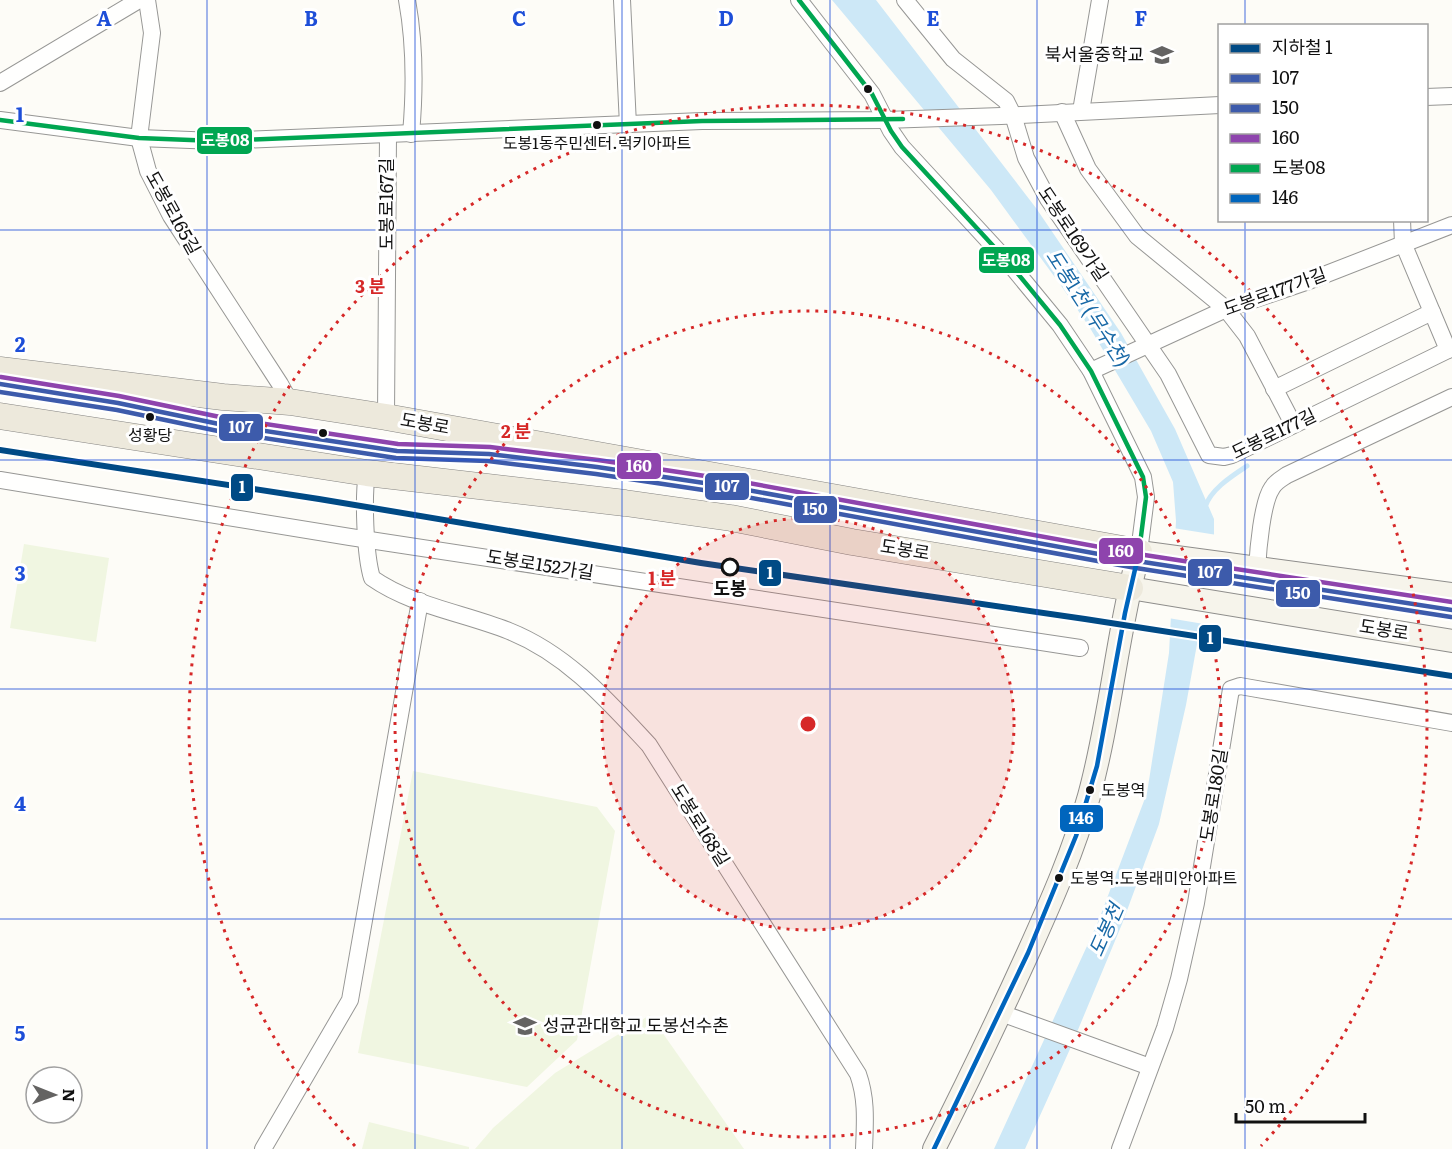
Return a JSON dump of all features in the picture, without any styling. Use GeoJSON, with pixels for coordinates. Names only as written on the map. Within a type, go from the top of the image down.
{"type":"FeatureCollection","features":[{"type":"Feature","properties":{"kind":"main road","name":"도봉로"},"geometry":{"type":"LineString","coordinates":[[0,370],[223,397],[290,402],[386,417],[1149,553],[1452,594]]}},
{"type":"Feature","properties":{"kind":"main road","name":"도봉로"},"geometry":{"type":"LineString","coordinates":[[0,416],[367,473],[625,503],[731,518],[852,542],[1452,641]]}},
{"type":"Feature","properties":{"kind":"main road"},"geometry":{"type":"LineString","coordinates":[[934,1149],[1001,1013],[1062,874],[1089,796],[1149,553]]}},
{"type":"Feature","properties":{"kind":"street"},"geometry":{"type":"LineString","coordinates":[[0,83],[139,0]]}},
{"type":"Feature","properties":{"kind":"street","name":"도봉로165길"},"geometry":{"type":"LineString","coordinates":[[147,0],[152,33],[139,138],[148,171],[171,216],[290,402]]}},
{"type":"Feature","properties":{"kind":"street"},"geometry":{"type":"LineString","coordinates":[[407,0],[413,32],[414,98],[411,134]]}},
{"type":"Feature","properties":{"kind":"street"},"geometry":{"type":"LineString","coordinates":[[622,0],[628,125]]}},
{"type":"Feature","properties":{"kind":"street"},"geometry":{"type":"LineString","coordinates":[[800,0],[872,94],[902,147],[948,194],[1009,263],[1095,369],[1143,477],[1149,553]]}},
{"type":"Feature","properties":{"kind":"street"},"geometry":{"type":"LineString","coordinates":[[905,0],[953,59],[1006,101],[1007,116]]}},
{"type":"Feature","properties":{"kind":"street"},"geometry":{"type":"LineString","coordinates":[[1081,111],[1100,0]]}},
{"type":"Feature","properties":{"kind":"street"},"geometry":{"type":"LineString","coordinates":[[1428,98],[1452,96]]}},
{"type":"Feature","properties":{"kind":"street"},"geometry":{"type":"LineString","coordinates":[[0,120],[139,138],[216,141],[702,121],[885,120],[1007,116],[1218,105]]}},
{"type":"Feature","properties":{"kind":"street"},"geometry":{"type":"LineString","coordinates":[[1062,112],[1088,169],[1137,236],[1226,309],[1247,336],[1293,424]]}},
{"type":"Feature","properties":{"kind":"street","name":"도봉로169가길"},"geometry":{"type":"LineString","coordinates":[[1007,116],[1048,199],[1146,345]]}},
{"type":"Feature","properties":{"kind":"street","name":"도봉로167길"},"geometry":{"type":"LineString","coordinates":[[386,417],[388,135]]}},
{"type":"Feature","properties":{"kind":"street"},"geometry":{"type":"LineString","coordinates":[[1402,222],[1403,243],[1450,349]]}},
{"type":"Feature","properties":{"kind":"street","name":"도봉로177가길"},"geometry":{"type":"LineString","coordinates":[[1095,369],[1226,309],[1306,282],[1452,225]]}},
{"type":"Feature","properties":{"kind":"street"},"geometry":{"type":"LineString","coordinates":[[1274,389],[1432,312]]}},
{"type":"Feature","properties":{"kind":"street","name":"도봉로177길"},"geometry":{"type":"LineString","coordinates":[[1146,345],[1168,374],[1209,455],[1224,458],[1450,349]]}},
{"type":"Feature","properties":{"kind":"street"},"geometry":{"type":"LineString","coordinates":[[1252,568],[1268,495],[1276,483],[1287,475],[1452,397]]}},
{"type":"Feature","properties":{"kind":"street","name":"도봉로168길"},"geometry":{"type":"LineString","coordinates":[[367,473],[367,538],[372,578],[420,601],[512,632],[550,652],[606,698],[649,746],[858,1074],[864,1090],[864,1149]]}},
{"type":"Feature","properties":{"kind":"street","name":"도봉로152가길"},"geometry":{"type":"LineString","coordinates":[[0,480],[350,537],[1080,648]]}},
{"type":"Feature","properties":{"kind":"street"},"geometry":{"type":"LineString","coordinates":[[263,1149],[350,1000],[420,601]]}},
{"type":"Feature","properties":{"kind":"street","name":"도봉로180길"},"geometry":{"type":"LineString","coordinates":[[1120,1149],[1143,1064],[1173,1002],[1186,950],[1205,852],[1231,689],[1240,686],[1452,723]]}},
{"type":"Feature","properties":{"kind":"street"},"geometry":{"type":"LineString","coordinates":[[1001,1013],[1143,1064]]}},
{"type":"Feature","properties":{"kind":"green space"},"geometry":{"type":"Polygon","coordinates":[[[24,544],[109,558],[96,642],[10,628],[24,544]]]}},
{"type":"Feature","properties":{"kind":"green space"},"geometry":{"type":"Polygon","coordinates":[[[413,771],[597,807],[615,831],[577,1040],[527,1087],[358,1053],[413,771]]]}},
{"type":"Feature","properties":{"kind":"green space"},"geometry":{"type":"Polygon","coordinates":[[[650,1015],[744,1149],[475,1149],[493,1128],[555,1073],[650,1015]]]}},
{"type":"Feature","properties":{"kind":"green space"},"geometry":{"type":"Polygon","coordinates":[[[369,1122],[469,1147],[469,1149],[362,1149],[369,1122]]]}},
{"type":"Feature","properties":{"kind":"water","name":"도봉천"},"geometry":{"type":"Polygon","coordinates":[[[832,0],[876,0],[1036,208],[1121,333],[1175,429],[1214,519],[1214,550],[1186,705],[1159,824],[1122,924],[1025,1149],[994,1149],[1098,922],[1147,793],[1169,653],[1176,521],[1173,482],[1151,431],[1090,328],[1062,287],[991,190],[832,0]]]}},
{"type":"Feature","properties":{"kind":"pier"},"geometry":{"type":"Polygon","coordinates":[[[1173,528],[1217,535],[1217,550],[1204,624],[1168,618],[1173,528]]]}},
{"type":"Feature","properties":{"kind":"waterway"},"geometry":{"type":"LineString","coordinates":[[1205,507],[1217,489],[1247,466]]}},
{"type":"Feature","properties":{"kind":"metro line","name":"1"},"geometry":{"type":"LineString","coordinates":[[0,450],[319,499],[701,563],[1452,676]]}},
{"type":"Feature","properties":{"kind":"transit line","name":"도봉08"},"geometry":{"type":"LineString","coordinates":[[799,0],[872,94],[902,147],[1009,263],[1060,325],[1091,371],[1143,477],[1146,497],[1139,552]]}},
{"type":"Feature","properties":{"kind":"transit line","name":"도봉08"},"geometry":{"type":"LineString","coordinates":[[0,120],[139,138],[216,141],[702,121],[903,119]]}},
{"type":"Feature","properties":{"kind":"transit line","name":"160"},"geometry":{"type":"LineString","coordinates":[[1,377],[119,396],[220,417],[398,444],[490,447],[732,480],[1138,554],[1452,602]]}},
{"type":"Feature","properties":{"kind":"transit line","name":"107"},"geometry":{"type":"LineString","coordinates":[[0,384],[118,403],[219,424],[397,451],[489,454],[731,487],[1137,561],[1452,610]]}},
{"type":"Feature","properties":{"kind":"transit line","name":"150"},"geometry":{"type":"LineString","coordinates":[[0,392],[117,410],[218,431],[396,458],[488,461],[730,494],[1136,568],[1451,617]]}},
{"type":"Feature","properties":{"kind":"transit line","name":"146"},"geometry":{"type":"LineString","coordinates":[[934,1149],[1028,953],[1076,836],[1097,766],[1125,613],[1139,552]]}},
{"type":"Feature","properties":{"kind":"place","name":"북서울중학교"},"geometry":{"type":"Point","coordinates":[1162,55]}},
{"type":"Feature","properties":{"kind":"place","name":"도봉1동주민센터.럭키아파트"},"geometry":{"type":"Point","coordinates":[597,125]}},
{"type":"Feature","properties":{"kind":"place","name":"성황당"},"geometry":{"type":"Point","coordinates":[150,417]}},
{"type":"Feature","properties":{"kind":"place","name":"도봉"},"geometry":{"type":"Point","coordinates":[730,567]}},
{"type":"Feature","properties":{"kind":"place","name":"도봉역"},"geometry":{"type":"Point","coordinates":[1090,790]}},
{"type":"Feature","properties":{"kind":"place","name":"도봉역.도봉래미안아파트"},"geometry":{"type":"Point","coordinates":[1059,878]}},
{"type":"Feature","properties":{"kind":"place","name":"성균관대학교 도봉선수촌"},"geometry":{"type":"Point","coordinates":[525,1026]}},
{"type":"Feature","properties":{"kind":"water label","name":"도봉1천 (무수천)"},"geometry":{"type":"Point","coordinates":[1088,308]}}]}
